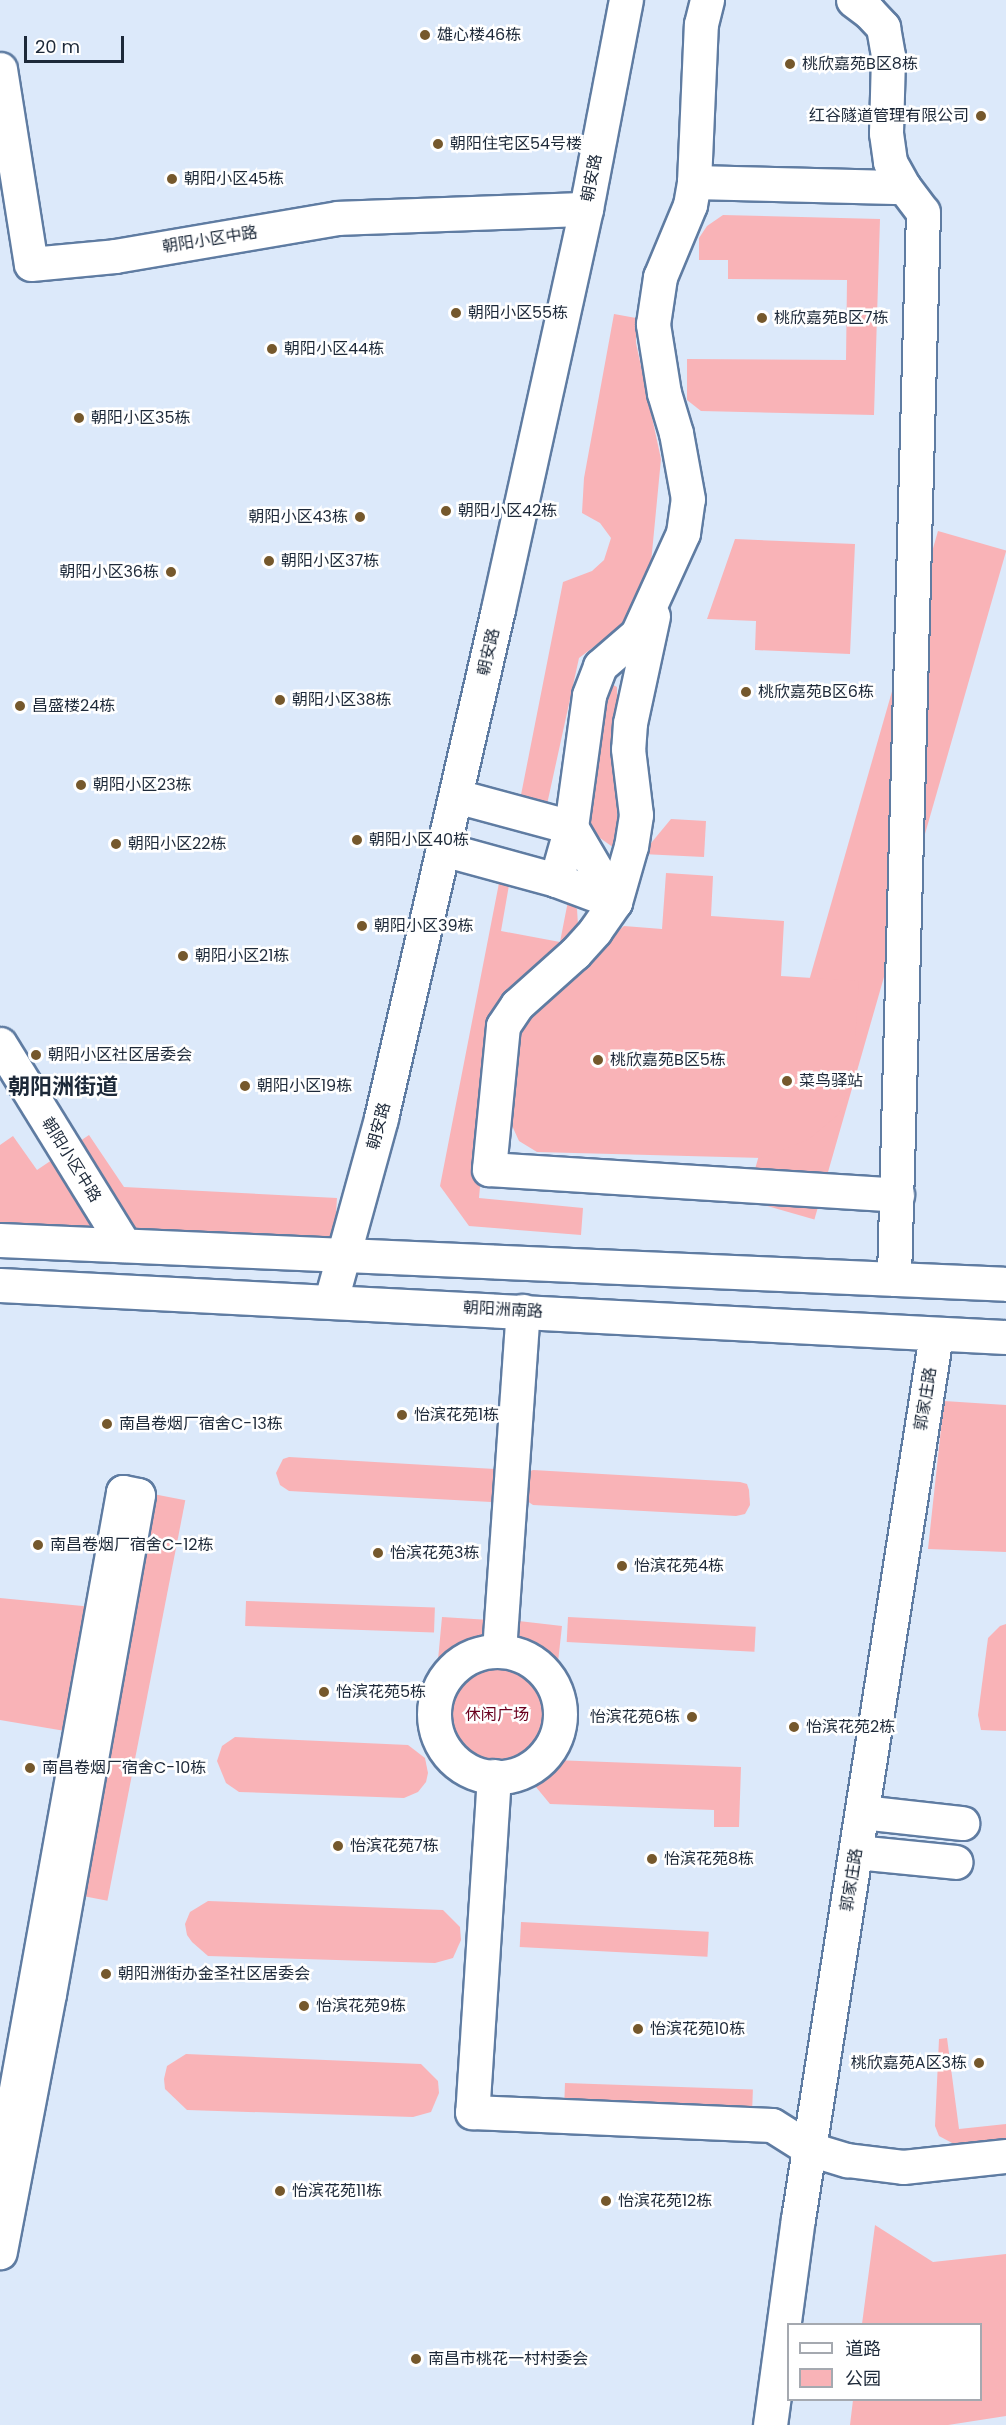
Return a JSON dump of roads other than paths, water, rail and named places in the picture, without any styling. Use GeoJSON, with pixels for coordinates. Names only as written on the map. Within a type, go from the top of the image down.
{"type":"FeatureCollection","features":[{"type":"Feature","properties":{"kind":"street","name":"朝安路"},"geometry":{"type":"LineString","coordinates":[[330,1300],[381,1118],[456,796],[586,209],[626,0]]}},
{"type":"Feature","properties":{"kind":"street"},"geometry":{"type":"LineString","coordinates":[[556,880],[571,828],[589,695],[600,666],[637,634],[683,533],[688,499],[676,433],[664,393],[653,324],[660,277],[690,205],[694,182],[700,24],[707,0]]}},
{"type":"Feature","properties":{"kind":"street"},"geometry":{"type":"LineString","coordinates":[[853,0],[883,27],[888,56],[886,133],[890,162],[904,187],[923,212],[894,1279]]}},
{"type":"Feature","properties":{"kind":"street","name":"朝阳小区中路"},"geometry":{"type":"LineString","coordinates":[[0,69],[31,264],[115,255],[338,218],[586,209]]}},
{"type":"Feature","properties":{"kind":"street"},"geometry":{"type":"LineString","coordinates":[[694,182],[904,187]]}},
{"type":"Feature","properties":{"kind":"street"},"geometry":{"type":"LineString","coordinates":[[661,583],[630,723],[628,748],[636,815],[631,846],[615,902],[595,931],[575,953],[517,1005],[503,1026],[489,1169],[897,1195]]}},
{"type":"Feature","properties":{"kind":"street"},"geometry":{"type":"LineString","coordinates":[[456,796],[571,828],[615,902]]}},
{"type":"Feature","properties":{"kind":"street"},"geometry":{"type":"LineString","coordinates":[[443,849],[556,880],[615,902]]}},
{"type":"Feature","properties":{"kind":"street","name":"朝阳小区中路"},"geometry":{"type":"LineString","coordinates":[[0,1044],[124,1245]]}},
{"type":"Feature","properties":{"kind":"street"},"geometry":{"type":"LineString","coordinates":[[0,1240],[1006,1284]]}},
{"type":"Feature","properties":{"kind":"street","name":"朝阳洲南路"},"geometry":{"type":"LineString","coordinates":[[0,1285],[330,1300],[936,1335],[1006,1337]]}},
{"type":"Feature","properties":{"kind":"street"},"geometry":{"type":"LineString","coordinates":[[499,1651],[523,1311]]}},
{"type":"Feature","properties":{"kind":"street","name":"郭家庄路"},"geometry":{"type":"LineString","coordinates":[[770,2425],[810,2148],[936,1335]]}},
{"type":"Feature","properties":{"kind":"street"},"geometry":{"type":"LineString","coordinates":[[0,2178],[123,1492],[138,1495],[49,1994],[0,2252]]}},
{"type":"Feature","properties":{"kind":"street"},"geometry":{"type":"LineString","coordinates":[[499,1651],[520,1655],[538,1665],[551,1681],[559,1700],[560,1720],[555,1741],[543,1758],[526,1770],[507,1776],[494,1776],[466,1769],[450,1756],[439,1738],[434,1718],[436,1698],[445,1678],[459,1664],[478,1654],[499,1651]]}},
{"type":"Feature","properties":{"kind":"street"},"geometry":{"type":"LineString","coordinates":[[494,1776],[472,2112],[772,2125],[810,2148],[847,2160],[903,2167],[1006,2156]]}},
{"type":"Feature","properties":{"kind":"street"},"geometry":{"type":"LineString","coordinates":[[862,1812],[962,1823]]}},
{"type":"Feature","properties":{"kind":"street"},"geometry":{"type":"LineString","coordinates":[[856,1852],[956,1862]]}},
{"type":"Feature","properties":{"kind":"place","name":"雄心楼46栋"},"geometry":{"type":"Point","coordinates":[425,35]}},
{"type":"Feature","properties":{"kind":"place","name":"桃欣嘉苑B区8栋"},"geometry":{"type":"Point","coordinates":[790,64]}},
{"type":"Feature","properties":{"kind":"place","name":"红谷隧道管理有限公司"},"geometry":{"type":"Point","coordinates":[981,116]}},
{"type":"Feature","properties":{"kind":"place","name":"朝阳住宅区54号楼"},"geometry":{"type":"Point","coordinates":[438,144]}},
{"type":"Feature","properties":{"kind":"place","name":"朝阳小区45栋"},"geometry":{"type":"Point","coordinates":[172,179]}},
{"type":"Feature","properties":{"kind":"place","name":"朝阳小区55栋"},"geometry":{"type":"Point","coordinates":[456,313]}},
{"type":"Feature","properties":{"kind":"place","name":"桃欣嘉苑B区7栋"},"geometry":{"type":"Point","coordinates":[762,318]}},
{"type":"Feature","properties":{"kind":"place","name":"朝阳小区44栋"},"geometry":{"type":"Point","coordinates":[272,349]}},
{"type":"Feature","properties":{"kind":"place","name":"朝阳小区35栋"},"geometry":{"type":"Point","coordinates":[79,418]}},
{"type":"Feature","properties":{"kind":"place","name":"朝阳小区42栋"},"geometry":{"type":"Point","coordinates":[446,511]}},
{"type":"Feature","properties":{"kind":"place","name":"朝阳小区43栋"},"geometry":{"type":"Point","coordinates":[360,517]}},
{"type":"Feature","properties":{"kind":"place","name":"朝阳小区37栋"},"geometry":{"type":"Point","coordinates":[269,561]}},
{"type":"Feature","properties":{"kind":"place","name":"朝阳小区36栋"},"geometry":{"type":"Point","coordinates":[171,572]}},
{"type":"Feature","properties":{"kind":"place","name":"桃欣嘉苑B区6栋"},"geometry":{"type":"Point","coordinates":[746,692]}},
{"type":"Feature","properties":{"kind":"place","name":"朝阳小区38栋"},"geometry":{"type":"Point","coordinates":[280,700]}},
{"type":"Feature","properties":{"kind":"place","name":"昌盛楼24栋"},"geometry":{"type":"Point","coordinates":[20,706]}},
{"type":"Feature","properties":{"kind":"place","name":"朝阳小区23栋"},"geometry":{"type":"Point","coordinates":[81,785]}},
{"type":"Feature","properties":{"kind":"place","name":"朝阳小区40栋"},"geometry":{"type":"Point","coordinates":[357,840]}},
{"type":"Feature","properties":{"kind":"place","name":"朝阳小区22栋"},"geometry":{"type":"Point","coordinates":[116,844]}},
{"type":"Feature","properties":{"kind":"place","name":"朝阳小区39栋"},"geometry":{"type":"Point","coordinates":[362,926]}},
{"type":"Feature","properties":{"kind":"place","name":"朝阳小区21栋"},"geometry":{"type":"Point","coordinates":[183,956]}},
{"type":"Feature","properties":{"kind":"place","name":"朝阳小区社区居委会"},"geometry":{"type":"Point","coordinates":[36,1055]}},
{"type":"Feature","properties":{"kind":"place","name":"桃欣嘉苑B区5栋"},"geometry":{"type":"Point","coordinates":[598,1060]}},
{"type":"Feature","properties":{"kind":"place","name":"菜鸟驿站"},"geometry":{"type":"Point","coordinates":[787,1081]}},
{"type":"Feature","properties":{"kind":"place","name":"朝阳小区19栋"},"geometry":{"type":"Point","coordinates":[245,1086]}},
{"type":"Feature","properties":{"kind":"place","name":"怡滨花苑1栋"},"geometry":{"type":"Point","coordinates":[402,1415]}},
{"type":"Feature","properties":{"kind":"place","name":"南昌卷烟厂宿舍C-13栋"},"geometry":{"type":"Point","coordinates":[107,1424]}},
{"type":"Feature","properties":{"kind":"place","name":"南昌卷烟厂宿舍C-12栋"},"geometry":{"type":"Point","coordinates":[38,1545]}},
{"type":"Feature","properties":{"kind":"place","name":"怡滨花苑3栋"},"geometry":{"type":"Point","coordinates":[378,1553]}},
{"type":"Feature","properties":{"kind":"place","name":"怡滨花苑4栋"},"geometry":{"type":"Point","coordinates":[622,1566]}},
{"type":"Feature","properties":{"kind":"place","name":"怡滨花苑5栋"},"geometry":{"type":"Point","coordinates":[324,1692]}},
{"type":"Feature","properties":{"kind":"place","name":"怡滨花苑6栋"},"geometry":{"type":"Point","coordinates":[692,1717]}},
{"type":"Feature","properties":{"kind":"place","name":"怡滨花苑2栋"},"geometry":{"type":"Point","coordinates":[794,1727]}},
{"type":"Feature","properties":{"kind":"place","name":"南昌卷烟厂宿舍C-10栋"},"geometry":{"type":"Point","coordinates":[30,1768]}},
{"type":"Feature","properties":{"kind":"place","name":"怡滨花苑7栋"},"geometry":{"type":"Point","coordinates":[338,1846]}},
{"type":"Feature","properties":{"kind":"place","name":"怡滨花苑8栋"},"geometry":{"type":"Point","coordinates":[652,1859]}},
{"type":"Feature","properties":{"kind":"place","name":"朝阳洲街办金圣社区居委会"},"geometry":{"type":"Point","coordinates":[106,1974]}},
{"type":"Feature","properties":{"kind":"place","name":"怡滨花苑9栋"},"geometry":{"type":"Point","coordinates":[304,2006]}},
{"type":"Feature","properties":{"kind":"place","name":"怡滨花苑10栋"},"geometry":{"type":"Point","coordinates":[638,2029]}},
{"type":"Feature","properties":{"kind":"place","name":"桃欣嘉苑A区3栋"},"geometry":{"type":"Point","coordinates":[979,2063]}},
{"type":"Feature","properties":{"kind":"place","name":"怡滨花苑11栋"},"geometry":{"type":"Point","coordinates":[280,2191]}},
{"type":"Feature","properties":{"kind":"place","name":"怡滨花苑12栋"},"geometry":{"type":"Point","coordinates":[606,2201]}},
{"type":"Feature","properties":{"kind":"place","name":"南昌市桃花一村村委会"},"geometry":{"type":"Point","coordinates":[416,2359]}},
{"type":"Feature","properties":{"kind":"district","name":"朝阳洲街道"},"geometry":{"type":"Point","coordinates":[63,1087]}},
{"type":"Feature","properties":{"kind":"park label","name":"休闲广场"},"geometry":{"type":"Point","coordinates":[497,1715]}}]}
